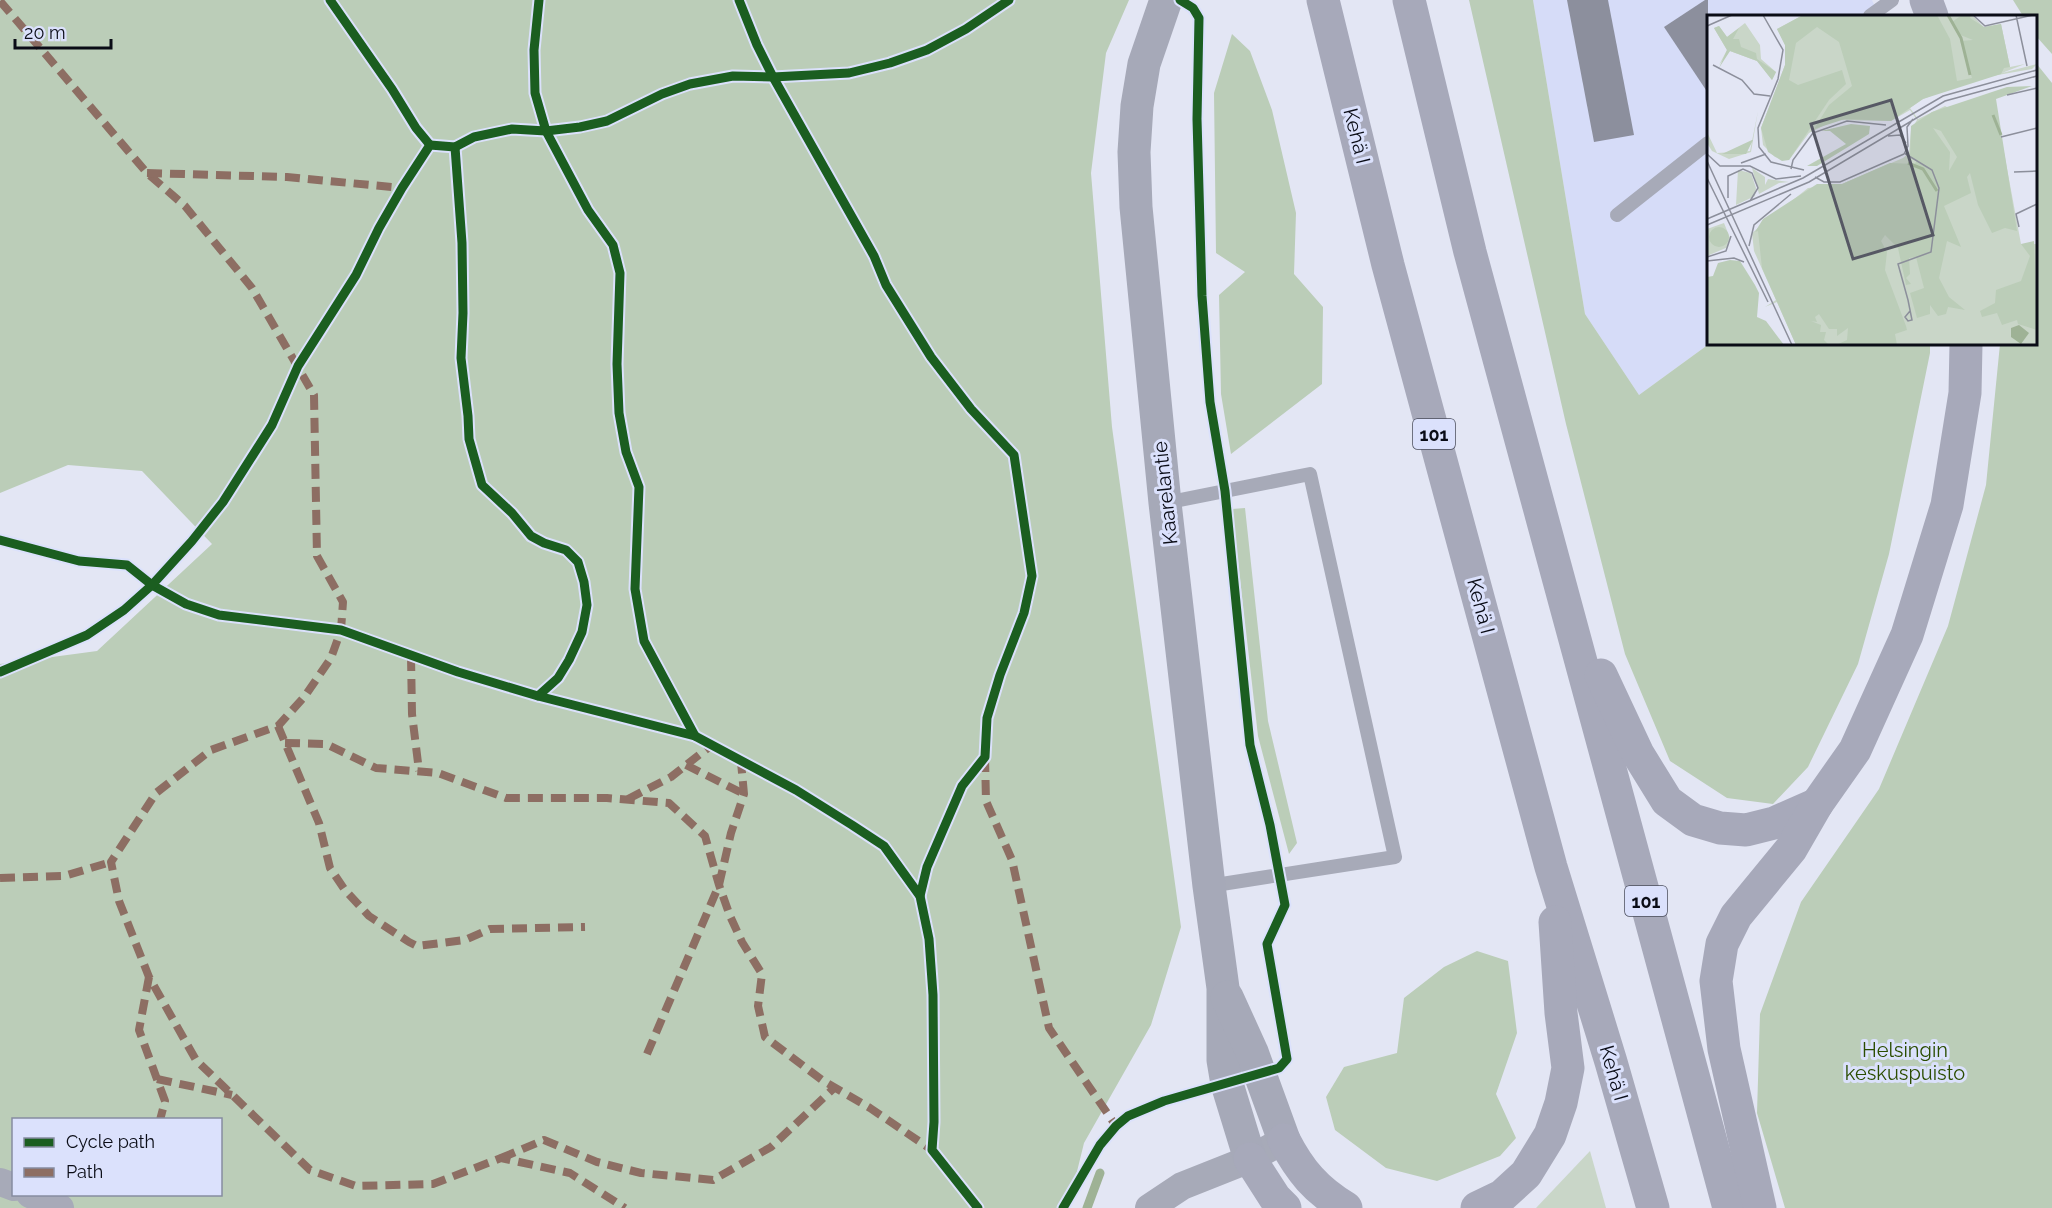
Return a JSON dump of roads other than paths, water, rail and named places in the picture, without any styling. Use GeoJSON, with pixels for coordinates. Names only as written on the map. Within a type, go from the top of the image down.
{"type":"FeatureCollection","features":[{"type":"Feature","properties":{"kind":"highway","name":"Kehä I"},"geometry":{"type":"LineString","coordinates":[[1323,0],[1391,277],[1551,867],[1653,1208]]}},
{"type":"Feature","properties":{"kind":"highway","name":"101"},"geometry":{"type":"LineString","coordinates":[[1409,0],[1470,252],[1729,1208]]}},
{"type":"Feature","properties":{"kind":"highway"},"geometry":{"type":"LineString","coordinates":[[1926,0],[1932,15]]}},
{"type":"Feature","properties":{"kind":"highway"},"geometry":{"type":"LineString","coordinates":[[1760,1208],[1724,1049],[1716,981],[1722,944],[1736,916],[1791,849],[1816,804],[1855,750],[1907,635],[1947,504],[1965,393],[1966,345]]}},
{"type":"Feature","properties":{"kind":"highway"},"geometry":{"type":"LineString","coordinates":[[1563,595],[1638,754],[1667,801],[1693,820],[1720,828],[1746,830],[1773,823],[1816,804]]}},
{"type":"Feature","properties":{"kind":"highway"},"geometry":{"type":"LineString","coordinates":[[1477,1208],[1502,1196],[1526,1174],[1550,1135],[1561,1103],[1568,1068],[1561,1012],[1551,867]]}},
{"type":"Feature","properties":{"kind":"highway"},"geometry":{"type":"LineString","coordinates":[[1284,1140],[1298,1166],[1328,1197],[1346,1208]]}},
{"type":"Feature","properties":{"kind":"highway"},"geometry":{"type":"LineString","coordinates":[[1250,1159],[1275,1198],[1285,1208]]}},
{"type":"Feature","properties":{"kind":"main road","name":"Kaarelantie"},"geometry":{"type":"LineString","coordinates":[[1166,0],[1144,64],[1137,106],[1134,152],[1136,207],[1165,503],[1223,988],[1224,1068],[1250,1159]]}},
{"type":"Feature","properties":{"kind":"main road","name":"Kaarelantie"},"geometry":{"type":"LineString","coordinates":[[1223,988],[1252,1052],[1284,1140]]}},
{"type":"Feature","properties":{"kind":"street"},"geometry":{"type":"LineString","coordinates":[[1149,1208],[1182,1186],[1250,1159],[1284,1140]]}},
{"type":"Feature","properties":{"kind":"street"},"geometry":{"type":"LineString","coordinates":[[34,1196],[60,1208]]}},
{"type":"Feature","properties":{"kind":"lane"},"geometry":{"type":"LineString","coordinates":[[1871,15],[1892,0]]}},
{"type":"Feature","properties":{"kind":"lane"},"geometry":{"type":"LineString","coordinates":[[1617,215],[1707,144]]}},
{"type":"Feature","properties":{"kind":"lane"},"geometry":{"type":"LineString","coordinates":[[1165,503],[1310,474],[1395,857],[1209,886]]}},
{"type":"Feature","properties":{"kind":"waterway"},"geometry":{"type":"LineString","coordinates":[[1087,1208],[1100,1173]]}},
{"type":"Feature","properties":{"kind":"park label","name":"Helsingin keskuspuisto"},"geometry":{"type":"Point","coordinates":[1905,1062]}}]}
